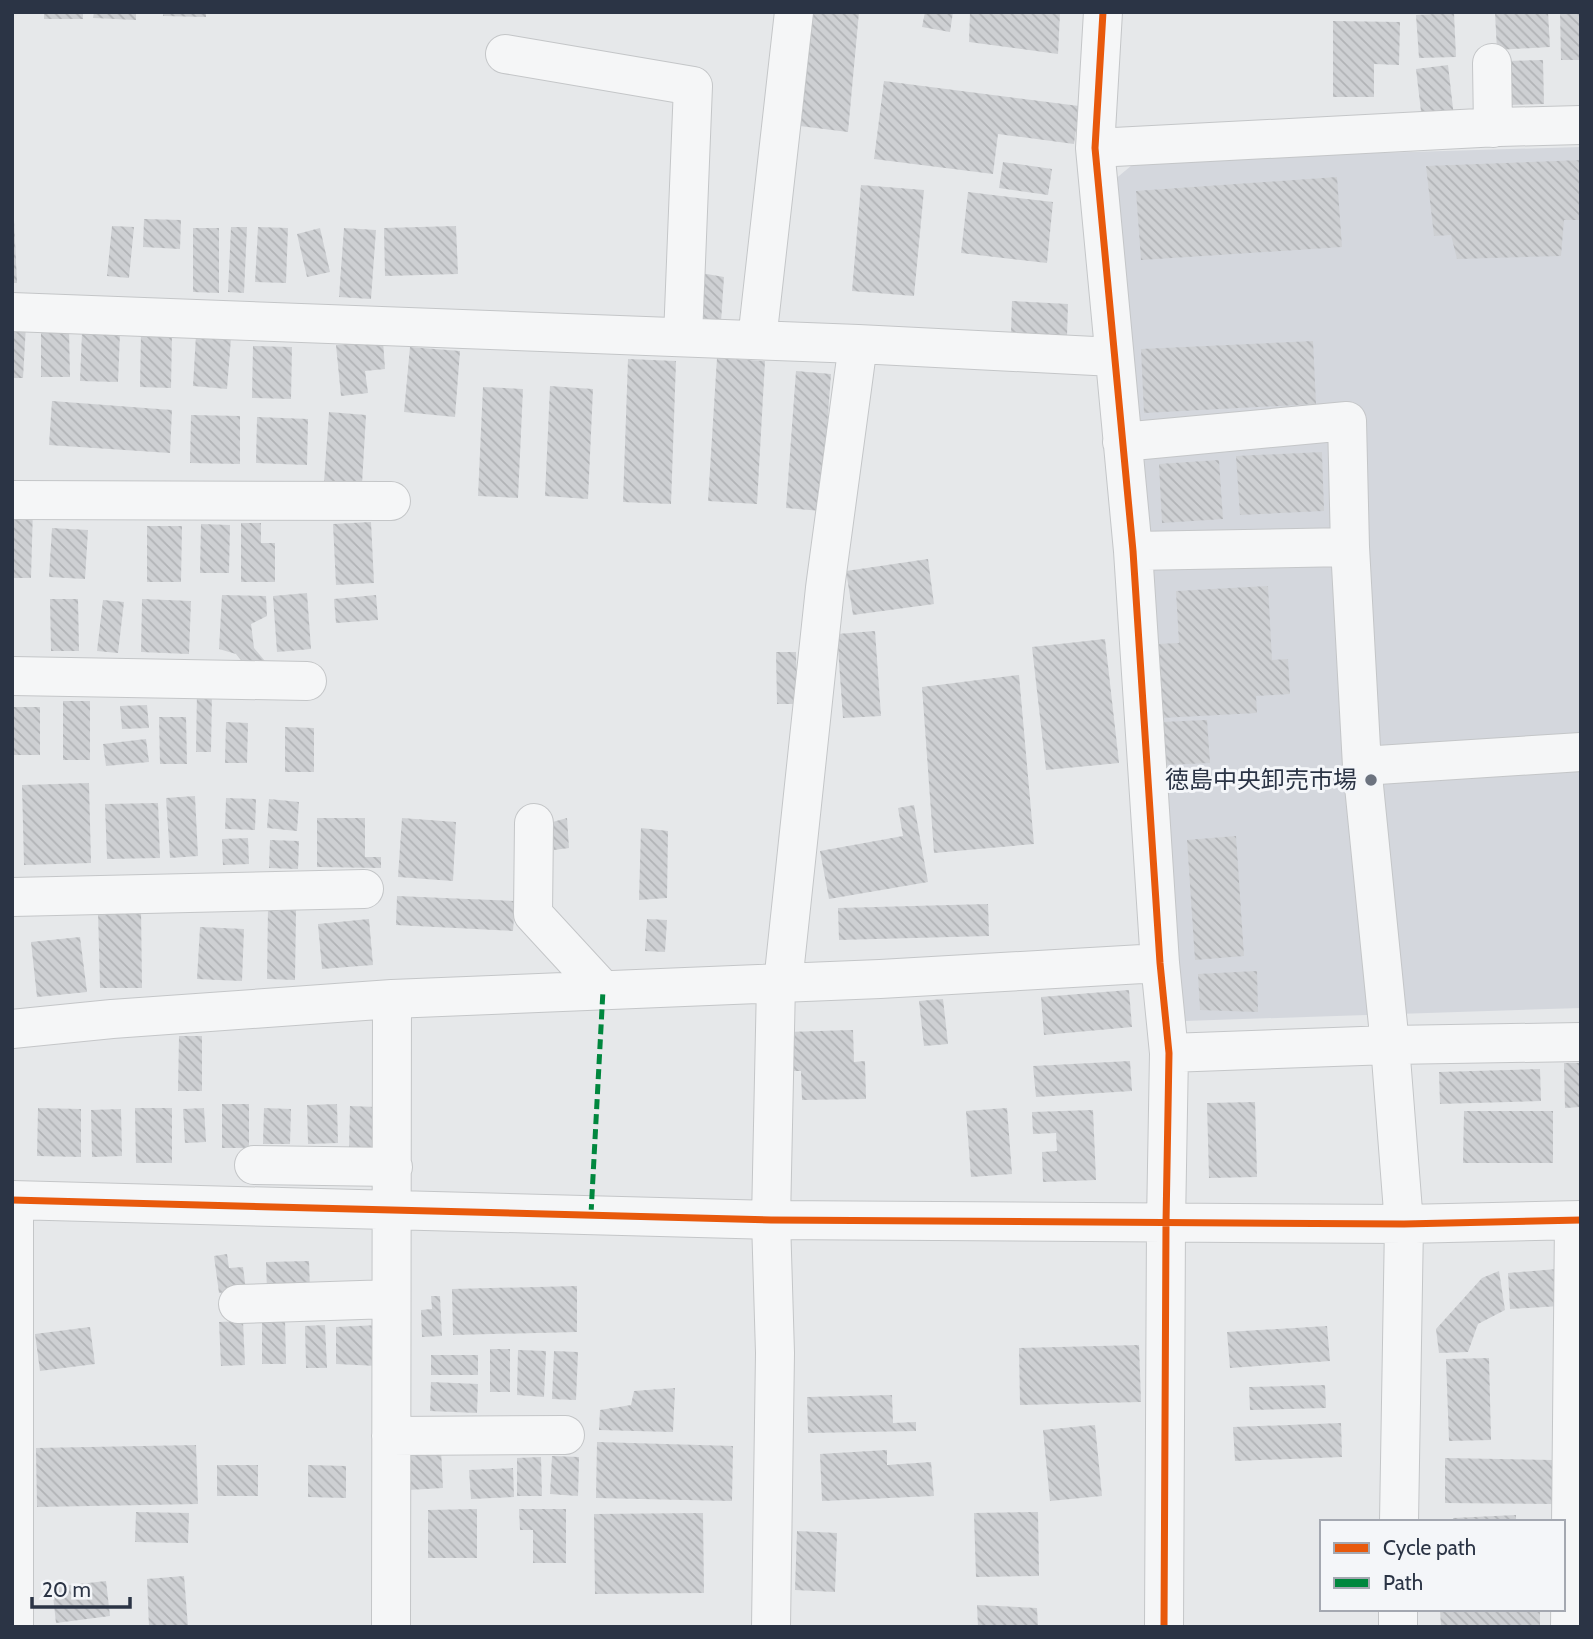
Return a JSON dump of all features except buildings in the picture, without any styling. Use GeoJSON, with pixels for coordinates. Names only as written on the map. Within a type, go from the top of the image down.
{"type":"FeatureCollection","features":[{"type":"Feature","properties":{"kind":"street"},"geometry":{"type":"LineString","coordinates":[[757,340],[794,12]]}},
{"type":"Feature","properties":{"kind":"street"},"geometry":{"type":"LineString","coordinates":[[1103,12],[1095,148],[1133,551],[1160,963],[1169,1053],[1164,1627]]}},
{"type":"Feature","properties":{"kind":"street"},"geometry":{"type":"LineString","coordinates":[[505,54],[693,86],[683,337]]}},
{"type":"Feature","properties":{"kind":"street"},"geometry":{"type":"LineString","coordinates":[[1492,63],[1493,128]]}},
{"type":"Feature","properties":{"kind":"street"},"geometry":{"type":"LineString","coordinates":[[1095,148],[1581,125]]}},
{"type":"Feature","properties":{"kind":"street"},"geometry":{"type":"LineString","coordinates":[[12,312],[858,344],[1114,357]]}},
{"type":"Feature","properties":{"kind":"street"},"geometry":{"type":"LineString","coordinates":[[771,1627],[775,1353],[771,1220],[780,983],[825,588],[858,344]]}},
{"type":"Feature","properties":{"kind":"street"},"geometry":{"type":"LineString","coordinates":[[1122,442],[1347,421],[1350,547],[1362,766],[1390,1045],[1404,1224],[1399,1520]]}},
{"type":"Feature","properties":{"kind":"street"},"geometry":{"type":"LineString","coordinates":[[12,500],[391,501]]}},
{"type":"Feature","properties":{"kind":"street"},"geometry":{"type":"LineString","coordinates":[[1133,551],[1350,547]]}},
{"type":"Feature","properties":{"kind":"street"},"geometry":{"type":"LineString","coordinates":[[12,676],[307,681]]}},
{"type":"Feature","properties":{"kind":"street"},"geometry":{"type":"LineString","coordinates":[[1362,766],[1581,752]]}},
{"type":"Feature","properties":{"kind":"street"},"geometry":{"type":"LineString","coordinates":[[534,823],[534,915],[603,990]]}},
{"type":"Feature","properties":{"kind":"street"},"geometry":{"type":"LineString","coordinates":[[12,897],[364,889]]}},
{"type":"Feature","properties":{"kind":"street"},"geometry":{"type":"LineString","coordinates":[[13,1030],[125,1018],[392,999],[780,983],[1160,963]]}},
{"type":"Feature","properties":{"kind":"street"},"geometry":{"type":"LineString","coordinates":[[391,1627],[392,999]]}},
{"type":"Feature","properties":{"kind":"street"},"geometry":{"type":"LineString","coordinates":[[1169,1053],[1581,1042]]}},
{"type":"Feature","properties":{"kind":"street"},"geometry":{"type":"LineString","coordinates":[[254,1165],[393,1167]]}},
{"type":"Feature","properties":{"kind":"street"},"geometry":{"type":"LineString","coordinates":[[14,1627],[13,1200],[771,1220],[1404,1224],[1578,1221],[1570,1627]]}},
{"type":"Feature","properties":{"kind":"street"},"geometry":{"type":"LineString","coordinates":[[238,1304],[391,1299]]}},
{"type":"Feature","properties":{"kind":"street"},"geometry":{"type":"LineString","coordinates":[[391,1436],[565,1435]]}},
{"type":"Feature","properties":{"kind":"shaded area","name":"徳島中央卸売市場"},"geometry":{"type":"Polygon","coordinates":[[[1581,147],[1581,1008],[1184,1021],[1139,552],[1113,181],[1138,160],[1581,147]]]}},
{"type":"Feature","properties":{"kind":"marked path"},"geometry":{"type":"LineString","coordinates":[[591,1214],[603,990]]}},
{"type":"Feature","properties":{"kind":"cycle path"},"geometry":{"type":"LineString","coordinates":[[1103,12],[1095,148],[1133,551],[1160,963],[1169,1053],[1164,1627]]}},
{"type":"Feature","properties":{"kind":"cycle path"},"geometry":{"type":"LineString","coordinates":[[12,1200],[771,1220],[1404,1224],[1581,1220]]}},
{"type":"Feature","properties":{"kind":"place","name":"徳島中央卸売市場"},"geometry":{"type":"Point","coordinates":[1371,780]}}]}
